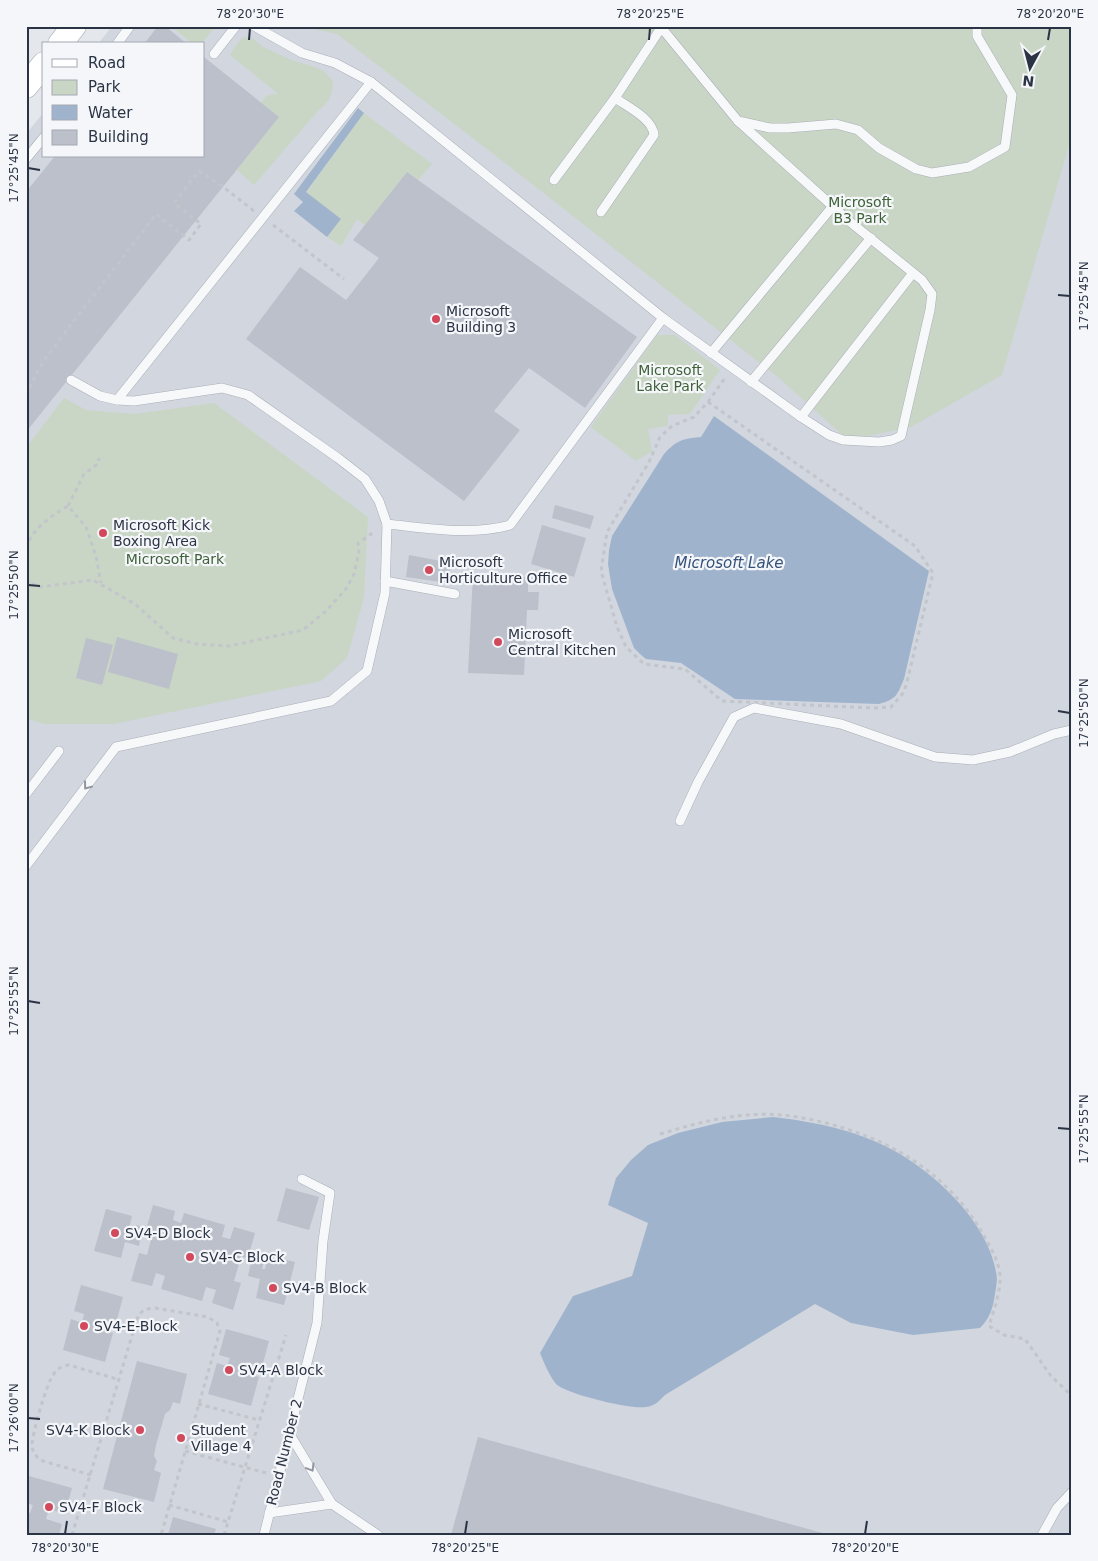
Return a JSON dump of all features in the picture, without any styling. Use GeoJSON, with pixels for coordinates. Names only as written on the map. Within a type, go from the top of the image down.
{"type":"FeatureCollection","features":[{"type":"Feature","properties":{"kind":"main road"},"geometry":{"type":"LineString","coordinates":[[62,42],[74,26]]}},
{"type":"Feature","properties":{"kind":"main road"},"geometry":{"type":"LineString","coordinates":[[26,86],[42,66]]}},
{"type":"Feature","properties":{"kind":"lane"},"geometry":{"type":"LineString","coordinates":[[118,42],[130,26]]}},
{"type":"Feature","properties":{"kind":"lane"},"geometry":{"type":"LineString","coordinates":[[214,54],[236,26]]}},
{"type":"Feature","properties":{"kind":"lane"},"geometry":{"type":"LineString","coordinates":[[254,26],[302,53],[335,63],[371,82],[663,318],[801,417],[830,435],[843,440],[879,442],[901,436],[932,294],[922,280],[833,206],[738,121],[661,27],[615,98],[554,180]]}},
{"type":"Feature","properties":{"kind":"lane"},"geometry":{"type":"LineString","coordinates":[[738,121],[770,128],[836,124],[858,130],[879,148],[916,169],[932,173],[969,167],[1005,147],[1012,95],[977,36],[977,26]]}},
{"type":"Feature","properties":{"kind":"lane"},"geometry":{"type":"LineString","coordinates":[[117,400],[371,82]]}},
{"type":"Feature","properties":{"kind":"lane"},"geometry":{"type":"LineString","coordinates":[[601,212],[654,135],[653,128],[647,122],[615,98]]}},
{"type":"Feature","properties":{"kind":"lane"},"geometry":{"type":"LineString","coordinates":[[26,160],[42,140]]}},
{"type":"Feature","properties":{"kind":"lane"},"geometry":{"type":"LineString","coordinates":[[711,353],[833,206]]}},
{"type":"Feature","properties":{"kind":"lane"},"geometry":{"type":"LineString","coordinates":[[751,382],[871,238]]}},
{"type":"Feature","properties":{"kind":"lane"},"geometry":{"type":"LineString","coordinates":[[801,417],[913,273]]}},
{"type":"Feature","properties":{"kind":"lane"},"geometry":{"type":"LineString","coordinates":[[387,524],[461,530],[491,530],[510,525],[663,318]]}},
{"type":"Feature","properties":{"kind":"lane"},"geometry":{"type":"LineString","coordinates":[[26,866],[116,747],[331,701],[367,671],[385,593],[387,524],[379,501],[365,479],[248,395],[222,388],[134,401],[117,400],[100,396],[71,380]]}},
{"type":"Feature","properties":{"kind":"lane"},"geometry":{"type":"LineString","coordinates":[[385,581],[456,594]]}},
{"type":"Feature","properties":{"kind":"lane"},"geometry":{"type":"LineString","coordinates":[[680,821],[698,782],[734,717],[754,708],[841,724],[935,757],[954,759],[974,760],[1010,752],[1054,734],[1072,730]]}},
{"type":"Feature","properties":{"kind":"lane"},"geometry":{"type":"LineString","coordinates":[[26,794],[59,751]]}},
{"type":"Feature","properties":{"kind":"lane","name":"Road Number 2"},"geometry":{"type":"LineString","coordinates":[[264,1535],[317,1323],[323,1241],[330,1193],[302,1179]]}},
{"type":"Feature","properties":{"kind":"lane"},"geometry":{"type":"LineString","coordinates":[[289,1433],[332,1504],[378,1535]]}},
{"type":"Feature","properties":{"kind":"lane"},"geometry":{"type":"LineString","coordinates":[[1042,1535],[1057,1508],[1072,1492]]}},
{"type":"Feature","properties":{"kind":"lane"},"geometry":{"type":"LineString","coordinates":[[269,1513],[332,1504]]}},
{"type":"Feature","properties":{"kind":"path"},"geometry":{"type":"LineString","coordinates":[[26,395],[47,356],[156,214],[189,240],[201,224],[174,203],[198,171],[222,186],[344,279]]}},
{"type":"Feature","properties":{"kind":"path"},"geometry":{"type":"LineString","coordinates":[[708,402],[915,546],[933,573],[904,692],[891,707],[873,708],[722,700],[685,669],[644,664],[626,647],[617,627],[602,571],[607,532],[649,462],[660,437],[672,426],[694,417],[708,402],[732,368]]}},
{"type":"Feature","properties":{"kind":"path"},"geometry":{"type":"LineString","coordinates":[[26,548],[35,530],[51,516],[68,506],[84,474],[98,464],[99,458]]}},
{"type":"Feature","properties":{"kind":"path"},"geometry":{"type":"LineString","coordinates":[[68,506],[86,527],[96,556],[102,584]]}},
{"type":"Feature","properties":{"kind":"path"},"geometry":{"type":"LineString","coordinates":[[26,573],[29,582],[40,587],[93,580],[135,604],[173,638],[196,644],[230,646],[302,630],[326,611],[346,589],[354,574],[359,552],[358,543],[387,524]]}},
{"type":"Feature","properties":{"kind":"path"},"geometry":{"type":"LineString","coordinates":[[26,586],[29,582]]}},
{"type":"Feature","properties":{"kind":"path"},"geometry":{"type":"LineString","coordinates":[[660,1134],[730,1116],[752,1114],[790,1116],[857,1131],[889,1145],[919,1164],[946,1187],[975,1220],[996,1258],[1000,1274],[1000,1289],[989,1326],[1004,1335],[1025,1339],[1051,1376],[1072,1396]]}},
{"type":"Feature","properties":{"kind":"path"},"geometry":{"type":"LineString","coordinates":[[72,1535],[140,1312],[146,1308],[208,1317],[217,1323],[220,1331],[162,1535]]}},
{"type":"Feature","properties":{"kind":"path"},"geometry":{"type":"LineString","coordinates":[[224,1535],[286,1335]]}},
{"type":"Feature","properties":{"kind":"path"},"geometry":{"type":"LineString","coordinates":[[90,1475],[40,1460],[34,1454],[32,1446],[33,1436],[50,1380],[61,1366],[69,1365],[120,1380]]}},
{"type":"Feature","properties":{"kind":"path"},"geometry":{"type":"LineString","coordinates":[[198,1404],[259,1420]]}},
{"type":"Feature","properties":{"kind":"path"},"geometry":{"type":"LineString","coordinates":[[185,1451],[278,1476]]}},
{"type":"Feature","properties":{"kind":"path"},"geometry":{"type":"LineString","coordinates":[[169,1505],[228,1522]]}},
{"type":"Feature","properties":{"kind":"shaded area"},"geometry":{"type":"Polygon","coordinates":[[[112,26],[1072,26],[1072,1535],[26,1535],[26,134],[42,114],[42,158],[205,158],[205,42],[100,42],[112,26]]]}},
{"type":"Feature","properties":{"kind":"green space"},"geometry":{"type":"Polygon","coordinates":[[[171,26],[216,26],[203,42],[191,42],[171,26]]]}},
{"type":"Feature","properties":{"kind":"green space","name":"Microsoft B3 Park"},"geometry":{"type":"Polygon","coordinates":[[[300,26],[1072,26],[1072,135],[1002,375],[911,427],[848,440],[779,378],[337,34],[300,26]]]}},
{"type":"Feature","properties":{"kind":"green space"},"geometry":{"type":"Polygon","coordinates":[[[243,37],[252,38],[263,47],[325,72],[333,82],[331,96],[327,102],[254,185],[237,170],[279,117],[261,103],[266,96],[276,95],[277,93],[230,55],[243,37]]]}},
{"type":"Feature","properties":{"kind":"green space"},"geometry":{"type":"Polygon","coordinates":[[[364,113],[432,164],[418,180],[407,172],[365,225],[357,219],[341,246],[327,237],[341,219],[306,193],[364,113]]]}},
{"type":"Feature","properties":{"kind":"green space","name":"Microsoft Lake Park"},"geometry":{"type":"Polygon","coordinates":[[[657,335],[675,335],[720,370],[690,414],[668,415],[668,426],[648,429],[652,451],[636,461],[591,427],[657,335]]]}},
{"type":"Feature","properties":{"kind":"green space","name":"Microsoft Park"},"geometry":{"type":"Polygon","coordinates":[[[64,398],[86,410],[135,414],[214,403],[368,517],[364,597],[347,658],[321,681],[114,724],[44,724],[26,718],[26,448],[64,398]]]}},
{"type":"Feature","properties":{"kind":"water"},"geometry":{"type":"Polygon","coordinates":[[[358,108],[364,113],[306,192],[341,219],[327,237],[294,211],[303,202],[294,194],[358,108]]]}},
{"type":"Feature","properties":{"kind":"water","name":"Microsoft Lake"},"geometry":{"type":"Polygon","coordinates":[[[714,416],[929,571],[904,679],[898,693],[890,700],[879,704],[735,699],[681,663],[646,659],[634,648],[612,589],[608,564],[612,536],[664,454],[680,441],[701,437],[714,416]]]}},
{"type":"Feature","properties":{"kind":"water"},"geometry":{"type":"Polygon","coordinates":[[[773,1117],[822,1125],[870,1139],[900,1154],[946,1189],[973,1220],[991,1254],[997,1275],[997,1283],[989,1317],[980,1328],[913,1335],[851,1323],[815,1304],[665,1395],[652,1406],[627,1406],[600,1400],[572,1392],[556,1384],[540,1353],[573,1296],[632,1276],[648,1223],[608,1205],[616,1178],[631,1160],[648,1145],[678,1133],[722,1122],[773,1117]]]}},
{"type":"Feature","properties":{"kind":"building"},"geometry":{"type":"Polygon","coordinates":[[[158,26],[165,26],[185,42],[146,42],[158,26]]]}},
{"type":"Feature","properties":{"kind":"building"},"geometry":{"type":"Polygon","coordinates":[[[205,58],[279,117],[26,432],[26,192],[53,158],[205,158],[205,58]]]}},
{"type":"Feature","properties":{"kind":"building","name":"Microsoft Building 3"},"geometry":{"type":"Polygon","coordinates":[[[407,172],[637,337],[585,408],[529,368],[494,411],[520,430],[464,501],[246,339],[300,267],[346,300],[379,258],[353,240],[407,172]]]}},
{"type":"Feature","properties":{"kind":"building"},"geometry":{"type":"Polygon","coordinates":[[[555,505],[594,516],[590,529],[552,518],[555,505]]]}},
{"type":"Feature","properties":{"kind":"building"},"geometry":{"type":"Polygon","coordinates":[[[542,525],[586,538],[574,577],[531,564],[542,525]]]}},
{"type":"Feature","properties":{"kind":"building","name":"Microsoft Horticulture Office"},"geometry":{"type":"Polygon","coordinates":[[[409,555],[451,563],[448,583],[406,577],[409,555]]]}},
{"type":"Feature","properties":{"kind":"building","name":"Microsoft Central Kitchen"},"geometry":{"type":"Polygon","coordinates":[[[473,575],[528,577],[528,592],[539,592],[538,610],[527,610],[524,675],[468,673],[473,575]]]}},
{"type":"Feature","properties":{"kind":"building"},"geometry":{"type":"Polygon","coordinates":[[[117,637],[178,654],[169,689],[108,672],[117,637]]]}},
{"type":"Feature","properties":{"kind":"building"},"geometry":{"type":"Polygon","coordinates":[[[86,638],[113,645],[102,685],[76,678],[86,638]]]}},
{"type":"Feature","properties":{"kind":"building"},"geometry":{"type":"Polygon","coordinates":[[[286,1188],[319,1197],[309,1230],[277,1221],[286,1188]]]}},
{"type":"Feature","properties":{"kind":"building","name":"SV4-C Block"},"geometry":{"type":"Polygon","coordinates":[[[153,1205],[175,1211],[173,1220],[181,1223],[184,1213],[225,1225],[222,1237],[230,1239],[234,1227],[255,1233],[248,1258],[241,1257],[234,1281],[241,1283],[233,1310],[212,1303],[216,1290],[206,1287],[202,1301],[161,1289],[165,1276],[156,1273],[152,1286],[131,1281],[139,1253],[147,1255],[153,1232],[146,1230],[153,1205]]]}},
{"type":"Feature","properties":{"kind":"building","name":"SV4-D Block"},"geometry":{"type":"Polygon","coordinates":[[[106,1209],[132,1216],[128,1233],[133,1234],[136,1225],[143,1227],[139,1246],[125,1242],[121,1258],[94,1251],[106,1209]]]}},
{"type":"Feature","properties":{"kind":"building","name":"SV4-B Block"},"geometry":{"type":"Polygon","coordinates":[[[268,1256],[295,1262],[284,1305],[256,1298],[260,1279],[248,1276],[252,1258],[264,1261],[262,1269],[265,1269],[268,1256]]]}},
{"type":"Feature","properties":{"kind":"building","name":"SV4-E-Block"},"geometry":{"type":"Polygon","coordinates":[[[81,1285],[123,1297],[116,1323],[100,1319],[97,1329],[113,1333],[105,1362],[63,1350],[71,1319],[82,1323],[84,1314],[74,1311],[81,1285]]]}},
{"type":"Feature","properties":{"kind":"building","name":"SV4-A Block"},"geometry":{"type":"Polygon","coordinates":[[[226,1329],[269,1341],[262,1367],[246,1362],[243,1373],[259,1377],[251,1406],[208,1394],[217,1363],[227,1366],[230,1358],[219,1355],[226,1329]]]}},
{"type":"Feature","properties":{"kind":"building","name":"SV4-K Block"},"geometry":{"type":"Polygon","coordinates":[[[137,1361],[187,1374],[180,1404],[173,1402],[170,1410],[165,1414],[156,1445],[154,1456],[157,1461],[154,1470],[161,1473],[154,1502],[103,1489],[137,1361]]]}},
{"type":"Feature","properties":{"kind":"building"},"geometry":{"type":"Polygon","coordinates":[[[478,1437],[826,1534],[826,1535],[451,1535],[478,1437]]]}},
{"type":"Feature","properties":{"kind":"building","name":"SV4-F Block"},"geometry":{"type":"Polygon","coordinates":[[[29,1476],[72,1488],[65,1514],[49,1509],[46,1519],[62,1524],[59,1535],[26,1535],[26,1512],[30,1513],[33,1505],[26,1503],[26,1487],[29,1476]]]}},
{"type":"Feature","properties":{"kind":"building"},"geometry":{"type":"Polygon","coordinates":[[[173,1517],[216,1529],[214,1535],[168,1535],[173,1517]]]}},
{"type":"Feature","properties":{"kind":"place","name":"Microsoft Building 3"},"geometry":{"type":"Point","coordinates":[436,319]}},
{"type":"Feature","properties":{"kind":"place","name":"Microsoft Kick Boxing Area"},"geometry":{"type":"Point","coordinates":[103,533]}},
{"type":"Feature","properties":{"kind":"place","name":"Microsoft Horticulture Office"},"geometry":{"type":"Point","coordinates":[429,570]}},
{"type":"Feature","properties":{"kind":"place","name":"Microsoft Central Kitchen"},"geometry":{"type":"Point","coordinates":[498,642]}},
{"type":"Feature","properties":{"kind":"place","name":"SV4-D Block"},"geometry":{"type":"Point","coordinates":[115,1233]}},
{"type":"Feature","properties":{"kind":"place","name":"SV4-C Block"},"geometry":{"type":"Point","coordinates":[190,1257]}},
{"type":"Feature","properties":{"kind":"place","name":"SV4-B Block"},"geometry":{"type":"Point","coordinates":[273,1288]}},
{"type":"Feature","properties":{"kind":"place","name":"SV4-E-Block"},"geometry":{"type":"Point","coordinates":[84,1326]}},
{"type":"Feature","properties":{"kind":"place","name":"SV4-A Block"},"geometry":{"type":"Point","coordinates":[229,1370]}},
{"type":"Feature","properties":{"kind":"place","name":"SV4-K Block"},"geometry":{"type":"Point","coordinates":[140,1430]}},
{"type":"Feature","properties":{"kind":"place","name":"Student Village 4"},"geometry":{"type":"Point","coordinates":[181,1438]}},
{"type":"Feature","properties":{"kind":"place","name":"SV4-F Block"},"geometry":{"type":"Point","coordinates":[49,1507]}}]}
